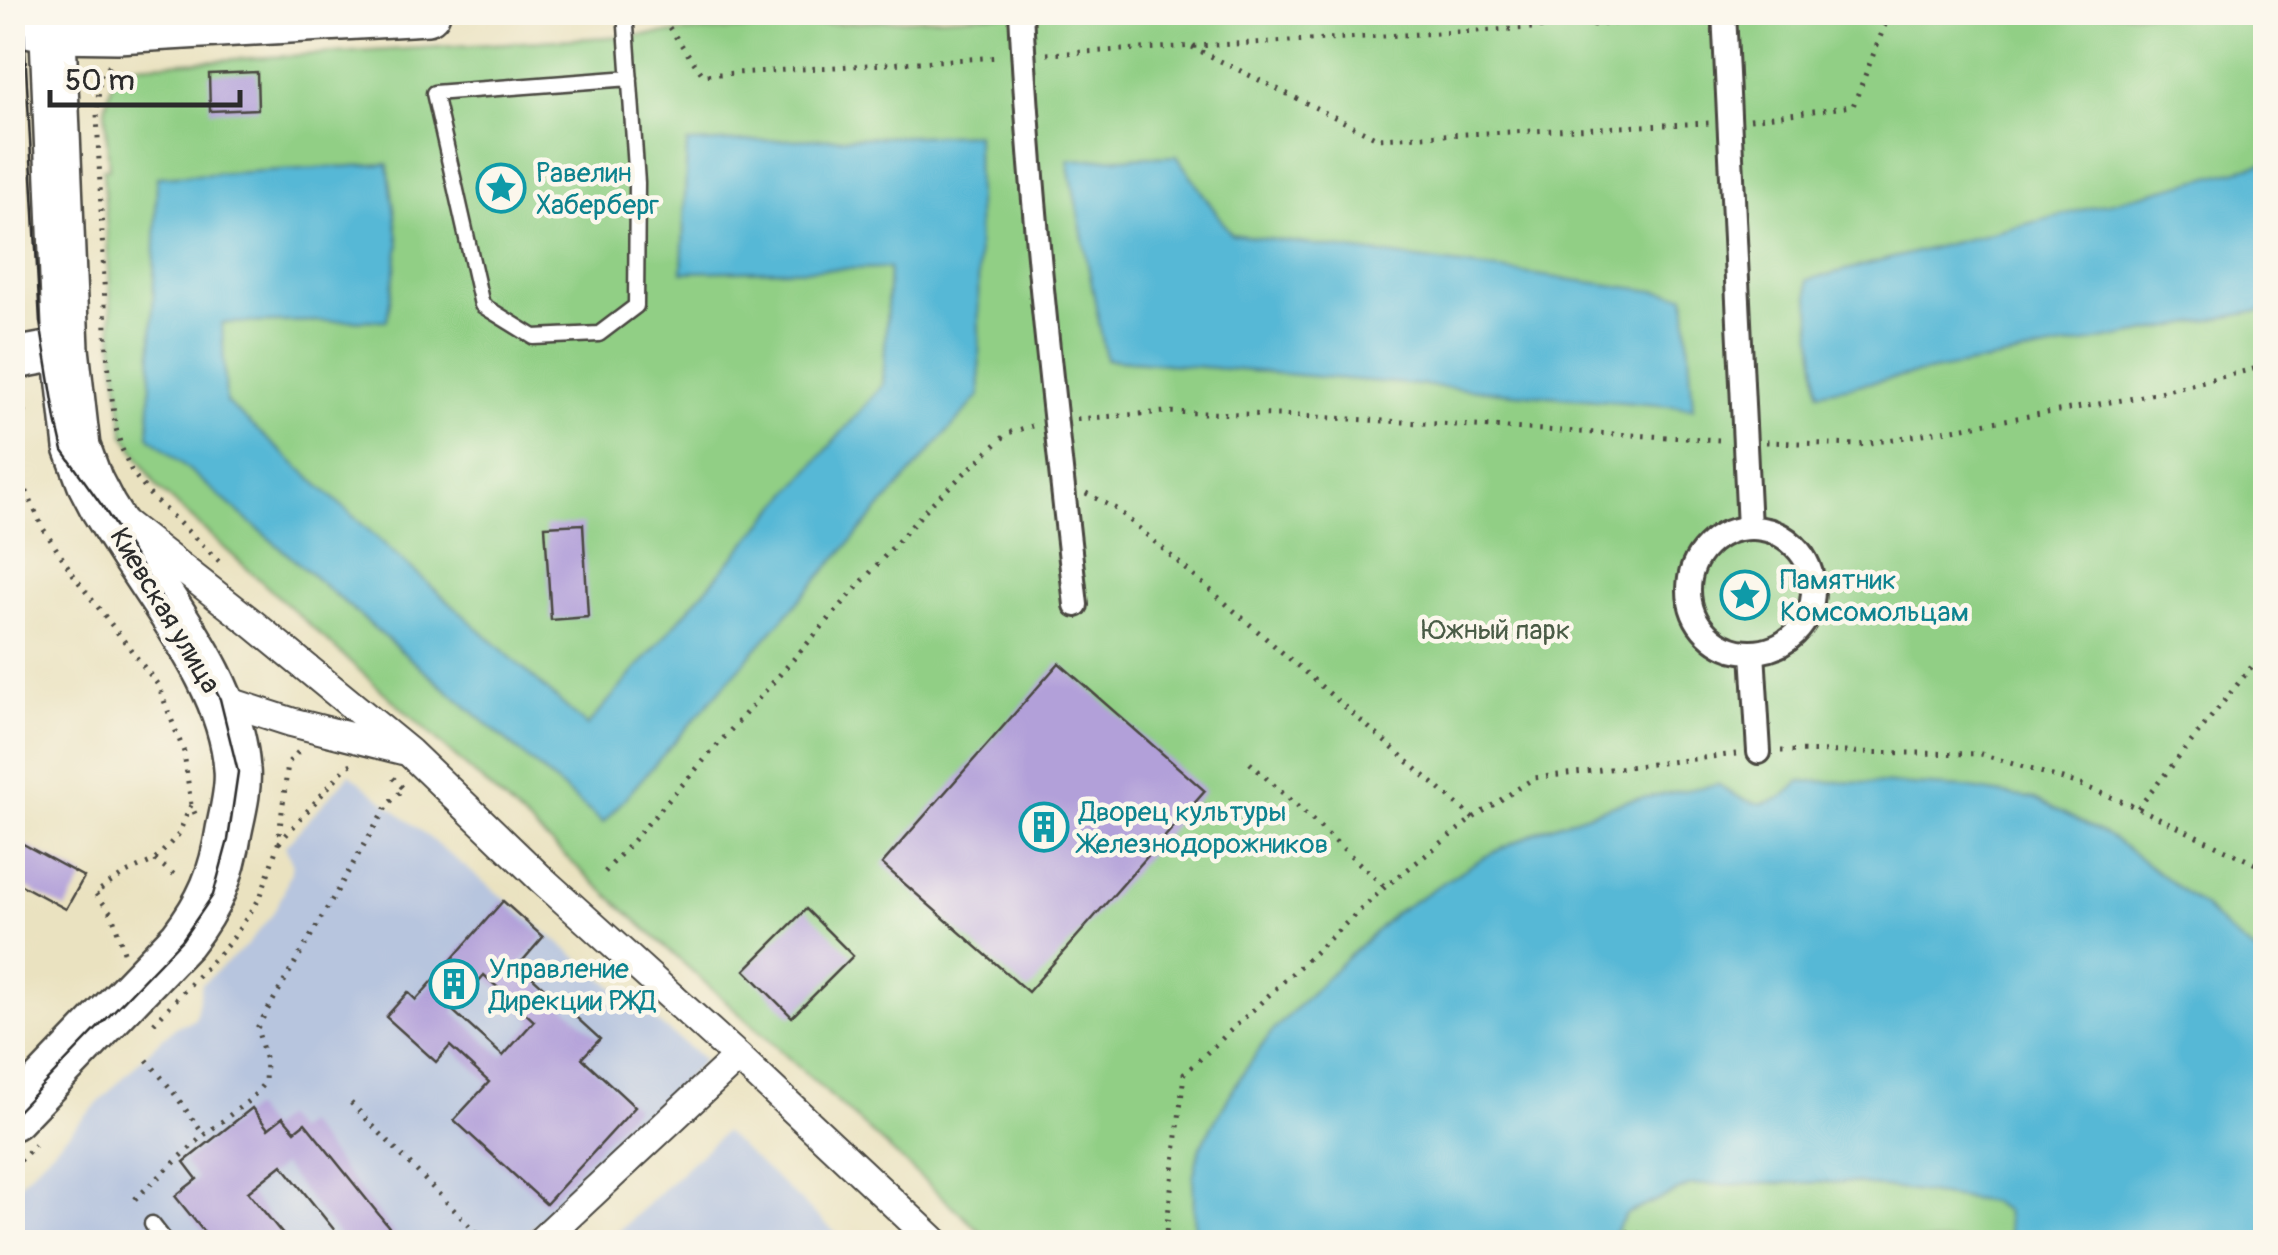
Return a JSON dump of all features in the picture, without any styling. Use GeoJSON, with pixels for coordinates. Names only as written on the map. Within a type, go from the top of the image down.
{"type":"FeatureCollection","features":[{"type":"Feature","properties":{"kind":"main road"},"geometry":{"type":"LineString","coordinates":[[39,21],[117,30],[426,12]]}},
{"type":"Feature","properties":{"kind":"main road","name":"Киевская улица"},"geometry":{"type":"LineString","coordinates":[[12,1117],[182,940],[212,895],[228,840],[238,772],[220,699],[196,652],[90,482],[77,447],[39,21]]}},
{"type":"Feature","properties":{"kind":"main road"},"geometry":{"type":"LineString","coordinates":[[15,332],[17,358],[66,349]]}},
{"type":"Feature","properties":{"kind":"street"},"geometry":{"type":"LineString","coordinates":[[1021,12],[1025,99],[1052,394],[1076,605]]}},
{"type":"Feature","properties":{"kind":"street"},"geometry":{"type":"LineString","coordinates":[[1724,12],[1748,528]]}},
{"type":"Feature","properties":{"kind":"street"},"geometry":{"type":"LineString","coordinates":[[104,506],[409,752],[540,878],[936,1242]]}},
{"type":"Feature","properties":{"kind":"street"},"geometry":{"type":"LineString","coordinates":[[1748,528],[1782,536],[1796,548],[1807,562],[1813,596],[1800,629],[1771,649],[1754,652],[1722,645],[1709,636],[1698,623],[1689,592],[1690,576],[1706,548],[1732,530],[1748,528]]}},
{"type":"Feature","properties":{"kind":"street"},"geometry":{"type":"LineString","coordinates":[[1754,652],[1759,752]]}},
{"type":"Feature","properties":{"kind":"street"},"geometry":{"type":"LineString","coordinates":[[220,699],[409,752]]}},
{"type":"Feature","properties":{"kind":"street"},"geometry":{"type":"LineString","coordinates":[[540,1242],[738,1057]]}},
{"type":"Feature","properties":{"kind":"lane"},"geometry":{"type":"LineString","coordinates":[[625,12],[630,78],[637,182],[636,306],[598,334],[534,337],[482,305],[434,93],[630,78]]}},
{"type":"Feature","properties":{"kind":"lane"},"geometry":{"type":"LineString","coordinates":[[152,1224],[166,1242]]}},
{"type":"Feature","properties":{"kind":"path"},"geometry":{"type":"LineString","coordinates":[[1771,14],[1800,12]]}},
{"type":"Feature","properties":{"kind":"path"},"geometry":{"type":"LineString","coordinates":[[1730,122],[1853,106],[1890,12]]}},
{"type":"Feature","properties":{"kind":"path"},"geometry":{"type":"LineString","coordinates":[[663,19],[703,75],[1004,57]]}},
{"type":"Feature","properties":{"kind":"path"},"geometry":{"type":"LineString","coordinates":[[1046,54],[1686,20]]}},
{"type":"Feature","properties":{"kind":"path"},"geometry":{"type":"LineString","coordinates":[[1189,46],[1377,138],[1682,124]]}},
{"type":"Feature","properties":{"kind":"path"},"geometry":{"type":"LineString","coordinates":[[119,56],[100,76],[97,95],[106,353],[116,426],[132,472],[151,496],[223,565]]}},
{"type":"Feature","properties":{"kind":"path"},"geometry":{"type":"LineString","coordinates":[[87,77],[100,76]]}},
{"type":"Feature","properties":{"kind":"path"},"geometry":{"type":"LineString","coordinates":[[605,872],[930,505],[1008,432],[1055,421],[1165,412],[1859,446],[2134,398],[2266,366]]}},
{"type":"Feature","properties":{"kind":"path"},"geometry":{"type":"LineString","coordinates":[[15,464],[42,527],[77,580],[158,685],[184,752],[190,805],[197,819]]}},
{"type":"Feature","properties":{"kind":"path"},"geometry":{"type":"LineString","coordinates":[[1062,479],[1118,510],[1473,818]]}},
{"type":"Feature","properties":{"kind":"path"},"geometry":{"type":"LineString","coordinates":[[2138,808],[2258,660]]}},
{"type":"Feature","properties":{"kind":"path"},"geometry":{"type":"LineString","coordinates":[[278,844],[347,766],[409,752]]}},
{"type":"Feature","properties":{"kind":"path"},"geometry":{"type":"LineString","coordinates":[[1165,1242],[1184,1074],[1385,887],[1473,818],[1534,778],[1759,752],[1981,754],[2076,783],[2138,808],[2266,869]]}},
{"type":"Feature","properties":{"kind":"path"},"geometry":{"type":"LineString","coordinates":[[136,1199],[204,1135],[252,1098],[265,1082],[266,1061],[257,1028],[388,804],[404,788],[374,760]]}},
{"type":"Feature","properties":{"kind":"path"},"geometry":{"type":"LineString","coordinates":[[1250,764],[1385,887]]}},
{"type":"Feature","properties":{"kind":"path"},"geometry":{"type":"LineString","coordinates":[[132,943],[124,954],[112,914],[95,893],[155,860],[178,835],[190,805]]}},
{"type":"Feature","properties":{"kind":"path"},"geometry":{"type":"LineString","coordinates":[[182,881],[188,867]]}},
{"type":"Feature","properties":{"kind":"path"},"geometry":{"type":"LineString","coordinates":[[147,1060],[204,1135]]}},
{"type":"Feature","properties":{"kind":"path"},"geometry":{"type":"LineString","coordinates":[[352,1103],[486,1242]]}},
{"type":"Feature","properties":{"kind":"path"},"geometry":{"type":"LineString","coordinates":[[1623,1242],[1628,1232],[1714,1242]]}},
{"type":"Feature","properties":{"kind":"shaded area"},"geometry":{"type":"Polygon","coordinates":[[[350,774],[704,1060],[559,1210],[511,1242],[13,1242],[13,1190],[156,1044],[177,1026],[195,1019],[202,984],[247,945],[272,915],[283,894],[293,865],[285,846],[350,774]]]}},
{"type":"Feature","properties":{"kind":"shaded area"},"geometry":{"type":"Polygon","coordinates":[[[724,1132],[846,1242],[607,1242],[724,1132]]]}},
{"type":"Feature","properties":{"kind":"green space","name":"Южный парк"},"geometry":{"type":"Polygon","coordinates":[[[1034,12],[2265,13],[2265,1242],[992,1242],[158,488],[124,434],[113,343],[103,169],[109,169],[105,108],[117,66],[1034,12]]]}},
{"type":"Feature","properties":{"kind":"water"},"geometry":{"type":"Polygon","coordinates":[[[976,134],[980,395],[603,823],[149,436],[157,177],[388,164],[399,245],[387,320],[222,323],[226,402],[587,726],[883,385],[889,268],[682,272],[687,143],[976,134]]]}},
{"type":"Feature","properties":{"kind":"water"},"geometry":{"type":"Polygon","coordinates":[[[1177,156],[1231,234],[1685,295],[1693,408],[1106,359],[1068,160],[1177,156]]]}},
{"type":"Feature","properties":{"kind":"water"},"geometry":{"type":"Polygon","coordinates":[[[2265,163],[2265,310],[1819,392],[1807,280],[2265,163]]]}},
{"type":"Feature","properties":{"kind":"water"},"geometry":{"type":"Polygon","coordinates":[[[1800,781],[1966,788],[2035,799],[2114,839],[2205,908],[2265,960],[2265,1242],[2011,1242],[2006,1211],[1991,1202],[1846,1182],[1691,1185],[1626,1214],[1609,1242],[1195,1242],[1193,1178],[1200,1147],[1238,1081],[1270,1034],[1395,913],[1484,857],[1543,829],[1626,801],[1718,784],[1750,802],[1770,802],[1800,781]]]}},
{"type":"Feature","properties":{"kind":"building"},"geometry":{"type":"Polygon","coordinates":[[[257,72],[258,109],[210,111],[209,74],[257,72]]]}},
{"type":"Feature","properties":{"kind":"building"},"geometry":{"type":"Polygon","coordinates":[[[583,524],[588,617],[551,620],[545,526],[583,524]]]}},
{"type":"Feature","properties":{"kind":"building","name":"Дворец культуры Железнодорожников"},"geometry":{"type":"Polygon","coordinates":[[[1059,663],[1205,791],[1028,992],[882,864],[1059,663]]]}},
{"type":"Feature","properties":{"kind":"building"},"geometry":{"type":"Polygon","coordinates":[[[12,838],[84,877],[66,909],[12,880],[12,838]]]}},
{"type":"Feature","properties":{"kind":"building"},"geometry":{"type":"Polygon","coordinates":[[[503,901],[543,937],[519,965],[600,1039],[582,1058],[635,1107],[546,1204],[454,1120],[489,1082],[450,1046],[436,1062],[386,1017],[408,992],[416,1000],[503,901]],[[484,975],[453,1011],[503,1056],[534,1021],[484,975]]]}},
{"type":"Feature","properties":{"kind":"building"},"geometry":{"type":"Polygon","coordinates":[[[806,909],[853,956],[792,1017],[745,970],[806,909]]]}},
{"type":"Feature","properties":{"kind":"building"},"geometry":{"type":"Polygon","coordinates":[[[252,1108],[268,1129],[283,1117],[295,1131],[305,1123],[401,1242],[344,1242],[282,1165],[248,1192],[289,1242],[212,1242],[175,1196],[197,1179],[184,1162],[252,1108]]]}},
{"type":"Feature","properties":{"kind":"tram line"},"geometry":{"type":"LineString","coordinates":[[12,1117],[182,940],[213,895],[228,840],[238,772],[220,699],[196,652],[63,451],[40,322],[23,12]]}},
{"type":"Feature","properties":{"kind":"place","name":"Равелин Хаберберг"},"geometry":{"type":"Point","coordinates":[501,188]}},
{"type":"Feature","properties":{"kind":"place","name":"Памятник Комсомольцам"},"geometry":{"type":"Point","coordinates":[1745,595]}},
{"type":"Feature","properties":{"kind":"place","name":"Дворец культуры Железнодорожников"},"geometry":{"type":"Point","coordinates":[1044,827]}},
{"type":"Feature","properties":{"kind":"place","name":"Управление Дирекции РЖД"},"geometry":{"type":"Point","coordinates":[454,984]}}]}
